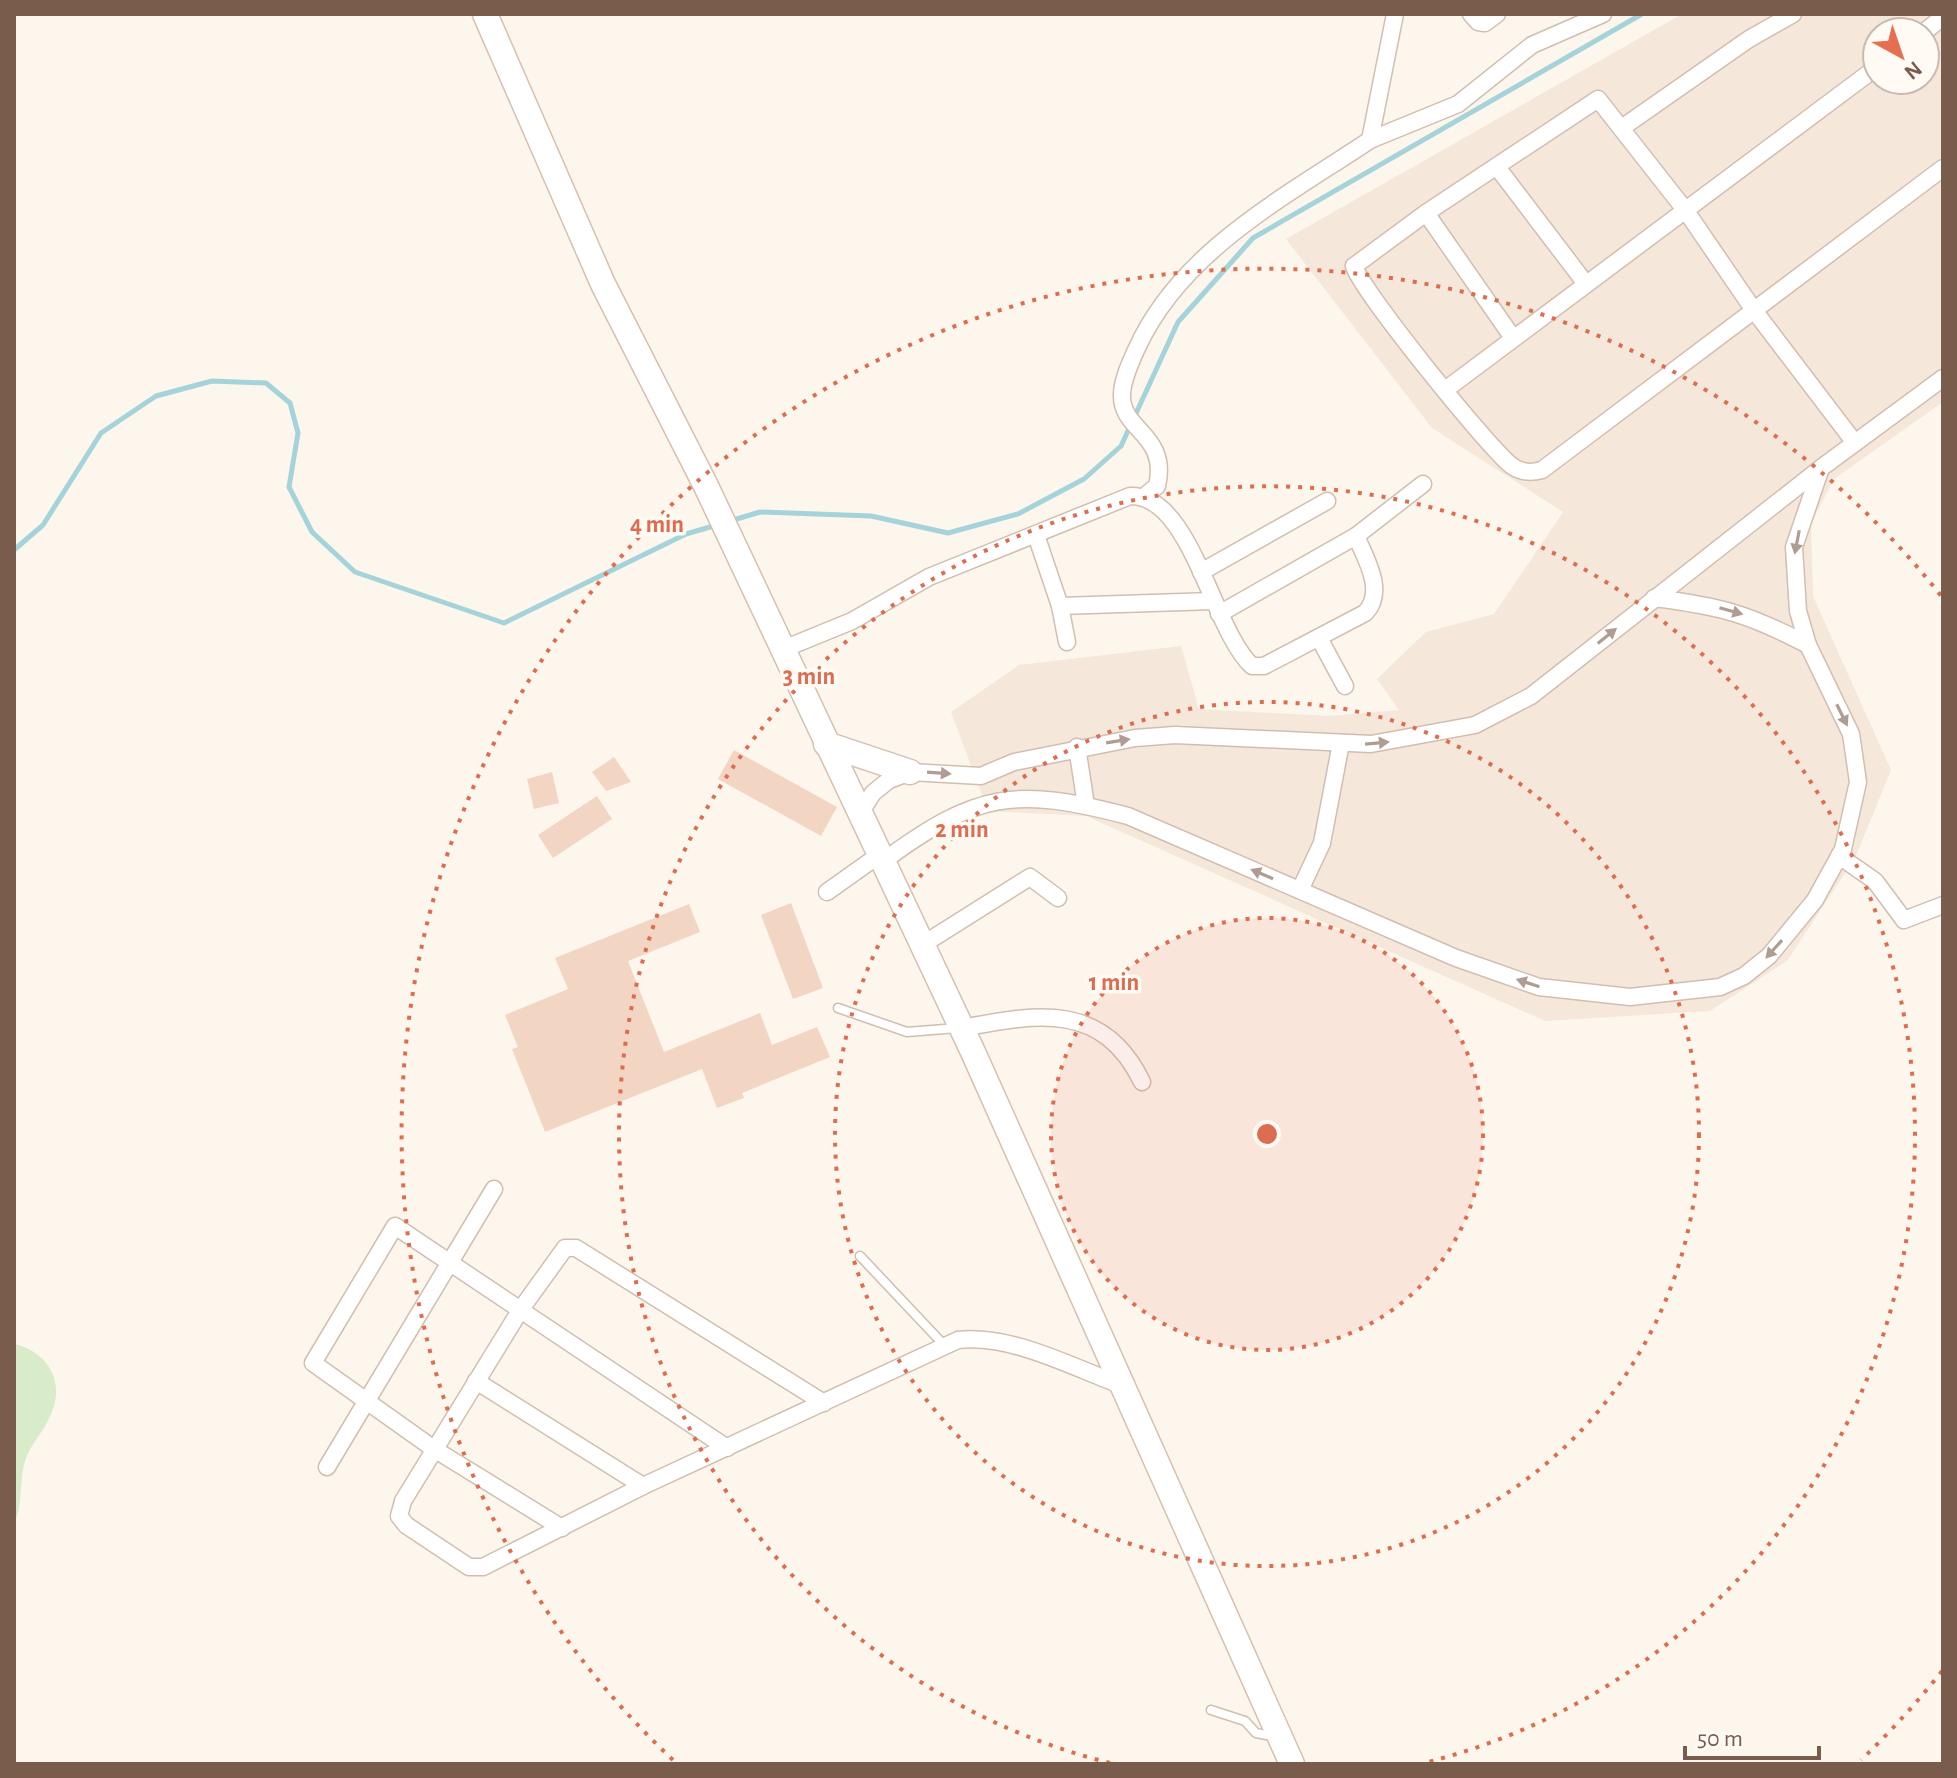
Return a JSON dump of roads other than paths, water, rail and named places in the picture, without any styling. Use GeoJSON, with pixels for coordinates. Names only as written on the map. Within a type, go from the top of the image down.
{"type":"FeatureCollection","features":[{"type":"Feature","properties":{"kind":"street"},"geometry":{"type":"LineString","coordinates":[[485,14],[603,284],[706,486],[962,1028],[1292,1764]]}},
{"type":"Feature","properties":{"kind":"street"},"geometry":{"type":"LineString","coordinates":[[1370,140],[1395,14]]}},
{"type":"Feature","properties":{"kind":"street"},"geometry":{"type":"LineString","coordinates":[[1471,14],[1478,22],[1485,23],[1497,14]]}},
{"type":"Feature","properties":{"kind":"street"},"geometry":{"type":"LineString","coordinates":[[781,650],[852,621],[929,577],[1130,496],[1146,495],[1157,486],[1160,472],[1158,454],[1124,409],[1122,393],[1133,358],[1164,301],[1221,240],[1370,140],[1458,104],[1532,45],[1603,14]]}},
{"type":"Feature","properties":{"kind":"street"},"geometry":{"type":"LineString","coordinates":[[1623,127],[1749,39],[1793,14]]}},
{"type":"Feature","properties":{"kind":"street"},"geometry":{"type":"LineString","coordinates":[[1445,390],[1861,79]]}},
{"type":"Feature","properties":{"kind":"street"},"geometry":{"type":"LineString","coordinates":[[1855,443],[1753,309],[1686,211],[1623,127],[1596,99],[1426,213],[1354,266],[1445,390],[1512,466],[1531,473],[1542,470],[1753,309],[1943,168]]}},
{"type":"Feature","properties":{"kind":"street"},"geometry":{"type":"LineString","coordinates":[[1497,167],[1586,284]]}},
{"type":"Feature","properties":{"kind":"street"},"geometry":{"type":"LineString","coordinates":[[1426,213],[1513,338]]}},
{"type":"Feature","properties":{"kind":"street"},"geometry":{"type":"LineString","coordinates":[[826,744],[910,772],[981,776],[1014,762],[1077,747],[1175,735],[1371,744],[1422,738],[1475,725],[1531,696],[1821,468],[1943,378]]}},
{"type":"Feature","properties":{"kind":"street"},"geometry":{"type":"LineString","coordinates":[[827,892],[948,817],[986,803],[1017,797],[1086,805],[1128,816],[1456,958],[1539,987],[1630,997],[1720,987],[1744,976],[1769,956],[1815,900],[1839,856],[1851,822],[1858,782],[1851,734],[1808,645],[1798,611],[1794,547],[1821,468]]}},
{"type":"Feature","properties":{"kind":"street"},"geometry":{"type":"LineString","coordinates":[[1060,606],[1216,608],[1356,536],[1423,484]]}},
{"type":"Feature","properties":{"kind":"street"},"geometry":{"type":"LineString","coordinates":[[1146,495],[1159,505],[1181,533],[1216,608],[1252,666],[1264,666],[1360,617],[1372,605],[1373,574],[1356,536]]}},
{"type":"Feature","properties":{"kind":"street"},"geometry":{"type":"LineString","coordinates":[[1201,572],[1327,501]]}},
{"type":"Feature","properties":{"kind":"street"},"geometry":{"type":"LineString","coordinates":[[1036,535],[1060,606],[1067,642]]}},
{"type":"Feature","properties":{"kind":"street"},"geometry":{"type":"LineString","coordinates":[[1654,598],[1712,606],[1758,618],[1808,645]]}},
{"type":"Feature","properties":{"kind":"street"},"geometry":{"type":"LineString","coordinates":[[1319,638],[1345,686]]}},
{"type":"Feature","properties":{"kind":"street"},"geometry":{"type":"LineString","coordinates":[[1300,890],[1322,843],[1341,743]]}},
{"type":"Feature","properties":{"kind":"street"},"geometry":{"type":"LineString","coordinates":[[1077,747],[1086,805]]}},
{"type":"Feature","properties":{"kind":"street"},"geometry":{"type":"LineString","coordinates":[[859,815],[873,793],[889,780],[910,772]]}},
{"type":"Feature","properties":{"kind":"street"},"geometry":{"type":"LineString","coordinates":[[981,776],[986,803]]}},
{"type":"Feature","properties":{"kind":"street"},"geometry":{"type":"LineString","coordinates":[[1839,856],[1875,881],[1904,920],[1943,905]]}},
{"type":"Feature","properties":{"kind":"street"},"geometry":{"type":"LineString","coordinates":[[922,945],[1030,877],[1058,898]]}},
{"type":"Feature","properties":{"kind":"street"},"geometry":{"type":"LineString","coordinates":[[962,1028],[1034,1015],[1075,1021],[1115,1041],[1129,1055],[1142,1082]]}},
{"type":"Feature","properties":{"kind":"street"},"geometry":{"type":"LineString","coordinates":[[327,1467],[494,1189]]}},
{"type":"Feature","properties":{"kind":"street"},"geometry":{"type":"LineString","coordinates":[[562,1528],[434,1449],[314,1365],[312,1360],[393,1227],[398,1226],[727,1448]]}},
{"type":"Feature","properties":{"kind":"street"},"geometry":{"type":"LineString","coordinates":[[824,1403],[576,1248],[565,1248],[521,1309],[476,1381],[434,1449],[399,1516],[406,1525],[469,1567],[483,1567],[643,1486],[824,1403],[944,1345],[973,1338],[1021,1348],[1124,1386]]}},
{"type":"Feature","properties":{"kind":"street"},"geometry":{"type":"LineString","coordinates":[[476,1381],[643,1486]]}},
{"type":"Feature","properties":{"kind":"lane"},"geometry":{"type":"LineString","coordinates":[[838,1008],[907,1032],[962,1028]]}},
{"type":"Feature","properties":{"kind":"lane"},"geometry":{"type":"LineString","coordinates":[[860,1256],[944,1345]]}},
{"type":"Feature","properties":{"kind":"lane"},"geometry":{"type":"LineString","coordinates":[[1211,1710],[1245,1721],[1256,1733],[1282,1737]]}},
{"type":"Feature","properties":{"kind":"waterway"},"geometry":{"type":"LineString","coordinates":[[730,521],[760,512],[871,516],[948,533],[1018,514],[1084,479],[1121,446],[1178,322],[1253,238],[1642,14]]}},
{"type":"Feature","properties":{"kind":"waterway"},"geometry":{"type":"LineString","coordinates":[[14,550],[43,525],[101,433],[156,396],[212,381],[266,383],[290,403],[298,433],[289,487],[312,532],[355,572],[504,623],[686,534],[717,525]]}}]}
